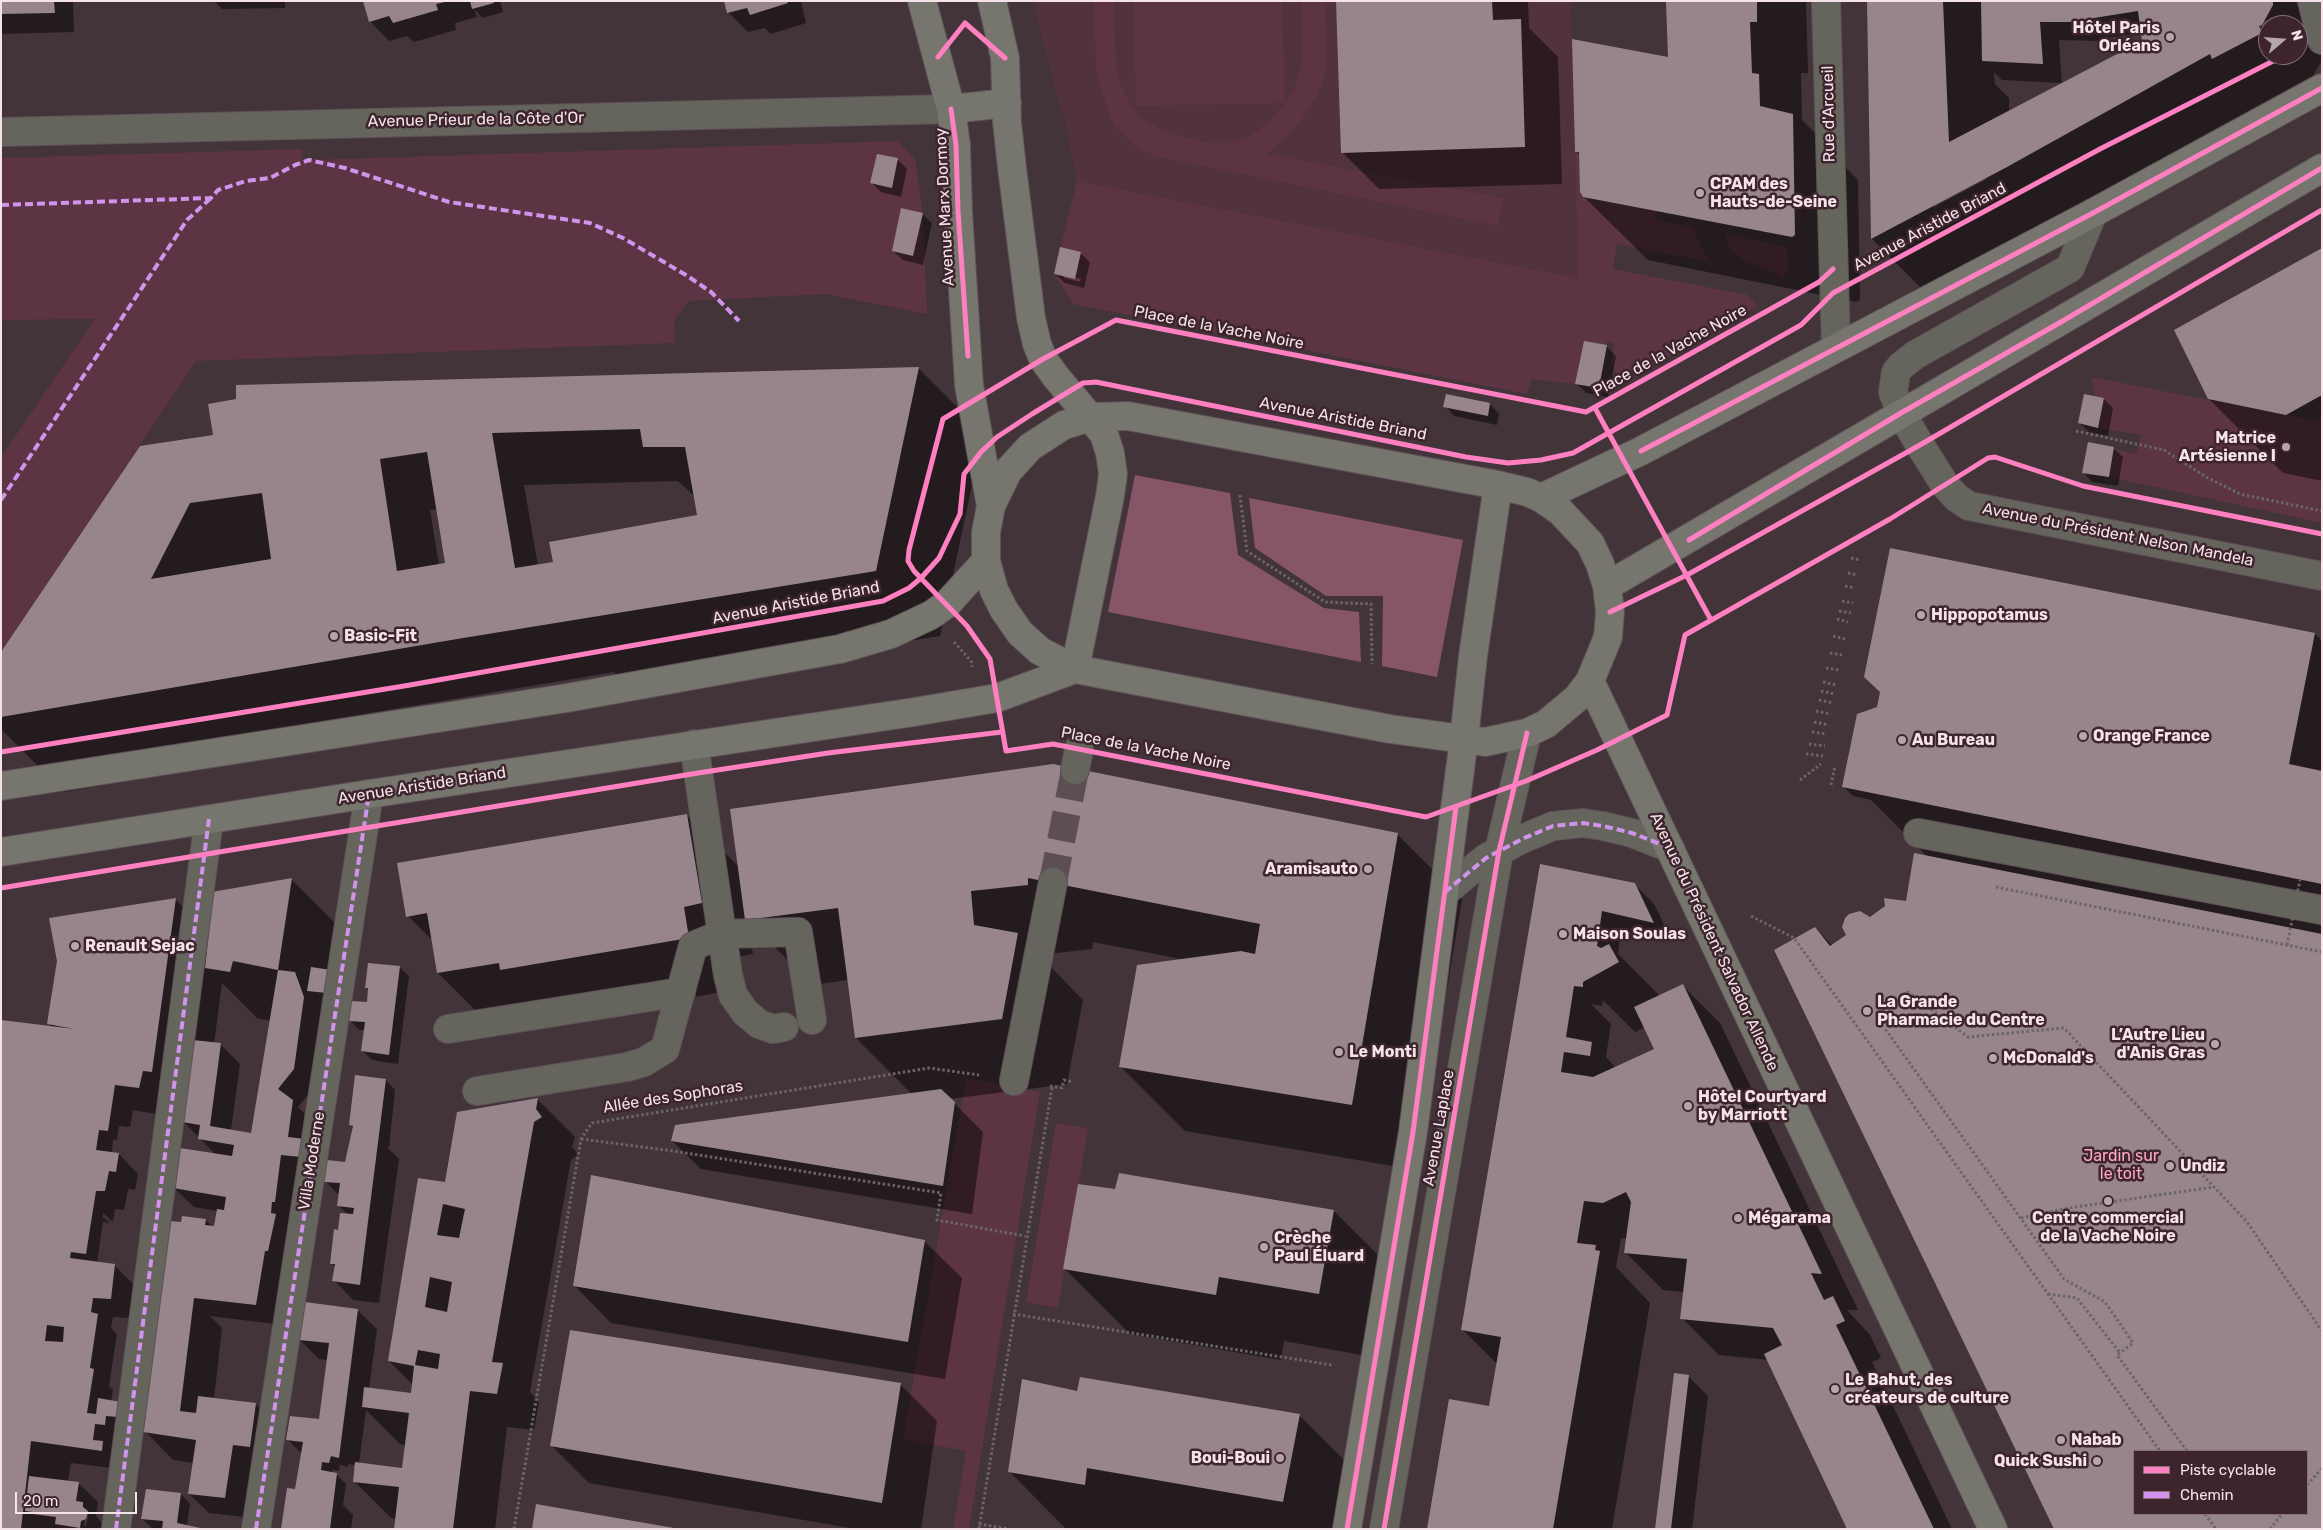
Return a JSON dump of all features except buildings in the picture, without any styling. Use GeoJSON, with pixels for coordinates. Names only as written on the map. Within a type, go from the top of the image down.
{"type":"FeatureCollection","features":[{"type":"Feature","properties":{"kind":"main road","name":"Avenue Marx Dormoy"},"geometry":{"type":"LineString","coordinates":[[922,1],[952,109],[956,145],[958,212],[969,385],[991,506]]}},
{"type":"Feature","properties":{"kind":"main road"},"geometry":{"type":"LineString","coordinates":[[992,1],[1005,58],[1012,168],[1031,318],[1037,344],[1043,359],[1056,377],[1092,417],[1104,434],[1110,453],[1113,474],[1076,669]]}},
{"type":"Feature","properties":{"kind":"main road"},"geometry":{"type":"LineString","coordinates":[[1541,498],[1641,451],[2093,213],[2322,88]]}},
{"type":"Feature","properties":{"kind":"main road"},"geometry":{"type":"LineString","coordinates":[[952,109],[1007,103]]}},
{"type":"Feature","properties":{"kind":"main road"},"geometry":{"type":"LineString","coordinates":[[1607,586],[1689,540],[1901,413],[2061,322],[2322,168]]}},
{"type":"Feature","properties":{"kind":"main road"},"geometry":{"type":"LineString","coordinates":[[1092,417],[1137,417],[1498,485],[1527,492],[1541,498],[1560,511],[1590,543],[1600,564],[1607,586],[1610,612],[1608,637],[1590,681],[1578,698],[1562,713],[1546,724],[1527,733],[1485,742],[1390,729],[1076,669],[1040,650],[1020,632],[1004,610],[994,590],[986,561],[986,532],[991,506],[1008,471],[1030,447],[1064,425],[1092,417]]}},
{"type":"Feature","properties":{"kind":"main road"},"geometry":{"type":"LineString","coordinates":[[1464,739],[1473,656],[1498,485]]}},
{"type":"Feature","properties":{"kind":"main road"},"geometry":{"type":"LineString","coordinates":[[1,786],[567,698],[840,649],[891,634],[932,615],[947,604],[986,561]]}},
{"type":"Feature","properties":{"kind":"main road","name":"Avenue Aristide Briand"},"geometry":{"type":"LineString","coordinates":[[1,852],[997,698],[1076,669]]}},
{"type":"Feature","properties":{"kind":"main road","name":"Avenue du Président Salvador Allende"},"geometry":{"type":"LineString","coordinates":[[1590,681],[1993,1529]]}},
{"type":"Feature","properties":{"kind":"main road","name":"Avenue Laplace"},"geometry":{"type":"LineString","coordinates":[[1347,1529],[1413,1132],[1464,739]]}},
{"type":"Feature","properties":{"kind":"street","name":"Rue d'Arcueil"},"geometry":{"type":"LineString","coordinates":[[1826,1],[1836,347]]}},
{"type":"Feature","properties":{"kind":"street"},"geometry":{"type":"LineString","coordinates":[[2312,1],[2322,40]]}},
{"type":"Feature","properties":{"kind":"street","name":"Avenue Prieur de la Côte d'Or"},"geometry":{"type":"LineString","coordinates":[[1,132],[952,109]]}},
{"type":"Feature","properties":{"kind":"street"},"geometry":{"type":"LineString","coordinates":[[1901,413],[1892,387],[1896,372],[1901,366],[1915,355],[2070,268],[2093,213]]}},
{"type":"Feature","properties":{"kind":"street","name":"Avenue du Président Nelson Mandela"},"geometry":{"type":"LineString","coordinates":[[1901,413],[1945,484],[1957,498],[1969,506],[2322,576]]}},
{"type":"Feature","properties":{"kind":"street","name":"Avenue Laplace"},"geometry":{"type":"LineString","coordinates":[[1384,1529],[1499,851],[1527,733]]}},
{"type":"Feature","properties":{"kind":"street"},"geometry":{"type":"LineString","coordinates":[[694,744],[728,975],[733,995],[744,1012],[759,1024],[773,1029],[784,1027]]}},
{"type":"Feature","properties":{"kind":"street","name":"Villa Moderne"},"geometry":{"type":"LineString","coordinates":[[256,1529],[369,794]]}},
{"type":"Feature","properties":{"kind":"street"},"geometry":{"type":"LineString","coordinates":[[116,1529],[209,819]]}},
{"type":"Feature","properties":{"kind":"street"},"geometry":{"type":"LineString","coordinates":[[1445,892],[1481,862],[1499,851],[1553,826],[1583,823],[1632,834],[1670,848]]}},
{"type":"Feature","properties":{"kind":"street"},"geometry":{"type":"LineString","coordinates":[[1918,833],[2322,910]]}},
{"type":"Feature","properties":{"kind":"street"},"geometry":{"type":"LineString","coordinates":[[1014,1081],[1052,882]]}},
{"type":"Feature","properties":{"kind":"street"},"geometry":{"type":"LineString","coordinates":[[477,1091],[626,1067],[644,1062],[665,1049],[693,946],[722,934],[798,932],[812,1020]]}},
{"type":"Feature","properties":{"kind":"street"},"geometry":{"type":"LineString","coordinates":[[448,1029],[681,992]]}},
{"type":"Feature","properties":{"kind":"path"},"geometry":{"type":"LineString","coordinates":[[2076,432],[2164,450],[2206,478],[2240,494],[2322,511]]}},
{"type":"Feature","properties":{"kind":"path"},"geometry":{"type":"LineString","coordinates":[[1240,496],[1247,551],[1325,602],[1371,604],[1372,664]]}},
{"type":"Feature","properties":{"kind":"path"},"geometry":{"type":"LineString","coordinates":[[1851,558],[1861,560]]}},
{"type":"Feature","properties":{"kind":"path"},"geometry":{"type":"LineString","coordinates":[[1848,573],[1858,575]]}},
{"type":"Feature","properties":{"kind":"path"},"geometry":{"type":"LineString","coordinates":[[1845,586],[1855,588]]}},
{"type":"Feature","properties":{"kind":"path"},"geometry":{"type":"LineString","coordinates":[[1842,601],[1852,603]]}},
{"type":"Feature","properties":{"kind":"path"},"geometry":{"type":"LineString","coordinates":[[1839,611],[1851,613]]}},
{"type":"Feature","properties":{"kind":"path"},"geometry":{"type":"LineString","coordinates":[[1837,619],[1848,622]]}},
{"type":"Feature","properties":{"kind":"path"},"geometry":{"type":"LineString","coordinates":[[950,636],[972,661],[973,670]]}},
{"type":"Feature","properties":{"kind":"path"},"geometry":{"type":"LineString","coordinates":[[1833,636],[1845,639]]}},
{"type":"Feature","properties":{"kind":"path"},"geometry":{"type":"LineString","coordinates":[[1830,653],[1842,655]]}},
{"type":"Feature","properties":{"kind":"path"},"geometry":{"type":"LineString","coordinates":[[1826,668],[1839,670]]}},
{"type":"Feature","properties":{"kind":"path"},"geometry":{"type":"LineString","coordinates":[[1823,682],[1836,685]]}},
{"type":"Feature","properties":{"kind":"path"},"geometry":{"type":"LineString","coordinates":[[1821,691],[1835,694]]}},
{"type":"Feature","properties":{"kind":"path"},"geometry":{"type":"LineString","coordinates":[[1819,700],[1833,703]]}},
{"type":"Feature","properties":{"kind":"path"},"geometry":{"type":"LineString","coordinates":[[1816,711],[1831,714]]}},
{"type":"Feature","properties":{"kind":"path"},"geometry":{"type":"LineString","coordinates":[[1814,722],[1829,725]]}},
{"type":"Feature","properties":{"kind":"path"},"geometry":{"type":"LineString","coordinates":[[1812,732],[1827,734]]}},
{"type":"Feature","properties":{"kind":"path"},"geometry":{"type":"LineString","coordinates":[[1809,744],[1825,746]]}},
{"type":"Feature","properties":{"kind":"path"},"geometry":{"type":"LineString","coordinates":[[1806,754],[1823,756]]}},
{"type":"Feature","properties":{"kind":"path"},"geometry":{"type":"LineString","coordinates":[[1800,780],[1821,764]]}},
{"type":"Feature","properties":{"kind":"path"},"geometry":{"type":"LineString","coordinates":[[1831,785],[1835,766]]}},
{"type":"Feature","properties":{"kind":"path"},"geometry":{"type":"LineString","coordinates":[[2287,945],[2300,880]]}},
{"type":"Feature","properties":{"kind":"path"},"geometry":{"type":"LineString","coordinates":[[1988,885],[2322,952]]}},
{"type":"Feature","properties":{"kind":"path"},"geometry":{"type":"LineString","coordinates":[[1751,916],[1794,938],[2159,1450]]}},
{"type":"Feature","properties":{"kind":"path"},"geometry":{"type":"LineString","coordinates":[[2186,1450],[2117,1355],[2133,1343],[2105,1302],[2064,1278],[1886,1030],[1891,1021],[1883,1010],[1908,992],[1968,1036],[2064,1028],[2246,1222],[2322,1331]]}},
{"type":"Feature","properties":{"kind":"path"},"geometry":{"type":"LineString","coordinates":[[978,1529],[1052,1087]]}},
{"type":"Feature","properties":{"kind":"path"},"geometry":{"type":"LineString","coordinates":[[514,1529],[581,1139],[672,1151],[942,1193],[937,1220],[1026,1236]]}},
{"type":"Feature","properties":{"kind":"path"},"geometry":{"type":"LineString","coordinates":[[2021,1218],[2068,1208],[2214,1187]]}},
{"type":"Feature","properties":{"kind":"path"},"geometry":{"type":"LineString","coordinates":[[2048,1294],[2077,1298],[2120,1353]]}},
{"type":"Feature","properties":{"kind":"path"},"geometry":{"type":"LineString","coordinates":[[1014,1314],[1332,1365]]}},
{"type":"Feature","properties":{"kind":"path"},"geometry":{"type":"LineString","coordinates":[[2308,1484],[2322,1468]]}},
{"type":"Feature","properties":{"kind":"path"},"geometry":{"type":"LineString","coordinates":[[2206,1515],[2216,1529]]}},
{"type":"Feature","properties":{"kind":"path"},"geometry":{"type":"LineString","coordinates":[[2270,1529],[2281,1515]]}},
{"type":"Feature","properties":{"kind":"path"},"geometry":{"type":"LineString","coordinates":[[980,1524],[1008,1529]]}},
{"type":"Feature","properties":{"kind":"shaded area"},"geometry":{"type":"Polygon","coordinates":[[[1032,1],[1571,1],[1578,278],[1077,181],[1067,132],[1032,1]]]}},
{"type":"Feature","properties":{"kind":"shaded area"},"geometry":{"type":"Polygon","coordinates":[[[1094,1],[1114,1],[1116,65],[1121,85],[1129,103],[1142,119],[1165,131],[1208,143],[1229,143],[1251,135],[1269,122],[1285,103],[1136,106],[1133,1],[1282,1],[1285,102],[1294,90],[1302,62],[1301,1],[1325,1],[1326,69],[1319,93],[1295,129],[1267,154],[1504,198],[1498,226],[1159,157],[1139,150],[1114,125],[1100,87],[1096,69],[1094,1]]]}},
{"type":"Feature","properties":{"kind":"shaded area"},"geometry":{"type":"Polygon","coordinates":[[[898,141],[915,159],[923,213],[927,314],[825,294],[689,301],[674,321],[675,343],[196,361],[1,652],[1,457],[95,319],[1,320],[1,158],[301,149],[302,160],[309,160],[898,141]]]}},
{"type":"Feature","properties":{"kind":"shaded area"},"geometry":{"type":"Polygon","coordinates":[[[1575,152],[1579,152],[1581,195],[1656,211],[1655,220],[1694,227],[1700,245],[1710,262],[1617,244],[1613,269],[1748,295],[1757,306],[1620,384],[1611,361],[1614,343],[1607,341],[1607,345],[1584,341],[1575,384],[1532,379],[1527,394],[1073,304],[1054,274],[1077,181],[1578,278],[1575,152]]]}},
{"type":"Feature","properties":{"kind":"shaded area"},"geometry":{"type":"Polygon","coordinates":[[[1725,234],[1787,247],[1788,269],[1782,280],[1773,272],[1746,262],[1736,255],[1728,245],[1725,234]]]}},
{"type":"Feature","properties":{"kind":"shaded area"},"geometry":{"type":"Polygon","coordinates":[[[2091,377],[2322,422],[2322,523],[2109,477],[2114,449],[2136,454],[2141,435],[2098,428],[2104,398],[2095,396],[2091,377]]]}},
{"type":"Feature","properties":{"kind":"shaded area"},"geometry":{"type":"Polygon","coordinates":[[[1135,475],[1230,493],[1238,555],[1324,608],[1359,612],[1361,662],[1108,612],[1135,475]]]}},
{"type":"Feature","properties":{"kind":"shaded area"},"geometry":{"type":"Polygon","coordinates":[[[1249,498],[1463,540],[1437,677],[1382,666],[1383,596],[1326,596],[1255,548],[1249,498]]]}},
{"type":"Feature","properties":{"kind":"shaded area"},"geometry":{"type":"Polygon","coordinates":[[[966,1078],[1040,1092],[969,1529],[953,1529],[966,1451],[903,1439],[966,1078]]]}},
{"type":"Feature","properties":{"kind":"shaded area"},"geometry":{"type":"Polygon","coordinates":[[[1056,1123],[1088,1128],[1058,1308],[1026,1302],[1056,1123]]]}},
{"type":"Feature","properties":{"kind":"tunnel"},"geometry":{"type":"LineString","coordinates":[[1053,882],[1075,770]]}},
{"type":"Feature","properties":{"kind":"marked path"},"geometry":{"type":"LineString","coordinates":[[1,205],[211,198],[218,190],[246,181],[270,178],[309,160],[345,168],[449,202],[590,223],[623,238],[686,275],[711,292],[739,321]]}},
{"type":"Feature","properties":{"kind":"marked path"},"geometry":{"type":"LineString","coordinates":[[1,500],[187,220],[211,198]]}},
{"type":"Feature","properties":{"kind":"marked path"},"geometry":{"type":"LineString","coordinates":[[256,1529],[369,794]]}},
{"type":"Feature","properties":{"kind":"marked path"},"geometry":{"type":"LineString","coordinates":[[116,1529],[209,819]]}},
{"type":"Feature","properties":{"kind":"marked path"},"geometry":{"type":"LineString","coordinates":[[1445,892],[1486,858],[1522,839],[1553,826],[1583,823],[1603,826],[1632,833],[1670,848]]}},
{"type":"Feature","properties":{"kind":"cycle path"},"geometry":{"type":"LineString","coordinates":[[938,57],[965,23],[1005,58]]}},
{"type":"Feature","properties":{"kind":"cycle path"},"geometry":{"type":"LineString","coordinates":[[1,752],[410,685],[883,601],[909,588],[939,558],[960,514],[964,474],[981,452],[997,437],[1083,383],[1096,382],[1466,457],[1508,463],[1541,460],[1573,453],[1801,325],[1833,293],[2100,149],[2265,65]]}},
{"type":"Feature","properties":{"kind":"cycle path"},"geometry":{"type":"LineString","coordinates":[[1641,451],[2093,213],[2322,88]]}},
{"type":"Feature","properties":{"kind":"cycle path"},"geometry":{"type":"LineString","coordinates":[[951,109],[956,145],[958,211],[968,356]]}},
{"type":"Feature","properties":{"kind":"cycle path"},"geometry":{"type":"LineString","coordinates":[[1689,540],[1901,413],[2061,322],[2322,168]]}},
{"type":"Feature","properties":{"kind":"cycle path"},"geometry":{"type":"LineString","coordinates":[[1610,612],[1687,575],[1920,445],[2322,210]]}},
{"type":"Feature","properties":{"kind":"cycle path","name":"Place de la Vache Noire"},"geometry":{"type":"LineString","coordinates":[[1833,269],[1819,282],[1586,412],[1116,320],[1043,359],[943,419],[909,550],[908,561],[914,571],[967,626],[990,659],[1006,751],[1053,744],[1426,817],[1526,781],[1597,750],[1667,715],[1685,635],[1890,519],[1988,458],[1995,457],[2083,486],[2322,534]]}},
{"type":"Feature","properties":{"kind":"cycle path","name":"Place de la Vache Noire"},"geometry":{"type":"LineString","coordinates":[[1595,408],[1711,620]]}},
{"type":"Feature","properties":{"kind":"cycle path"},"geometry":{"type":"LineString","coordinates":[[1,888],[698,773],[828,753],[1002,732]]}},
{"type":"Feature","properties":{"kind":"cycle path"},"geometry":{"type":"LineString","coordinates":[[1384,1529],[1499,851],[1527,733]]}},
{"type":"Feature","properties":{"kind":"cycle path"},"geometry":{"type":"LineString","coordinates":[[1347,1529],[1413,1132],[1456,807]]}},
{"type":"Feature","properties":{"kind":"place","name":"Hôtel Paris Orléans"},"geometry":{"type":"Point","coordinates":[2170,37]}},
{"type":"Feature","properties":{"kind":"place","name":"CPAM des Hauts-de-Seine"},"geometry":{"type":"Point","coordinates":[1700,193]}},
{"type":"Feature","properties":{"kind":"place","name":"Matrice Artésienne I"},"geometry":{"type":"Point","coordinates":[2286,447]}},
{"type":"Feature","properties":{"kind":"place","name":"Hippopotamus"},"geometry":{"type":"Point","coordinates":[1921,615]}},
{"type":"Feature","properties":{"kind":"place","name":"Basic-Fit"},"geometry":{"type":"Point","coordinates":[334,636]}},
{"type":"Feature","properties":{"kind":"place","name":"Orange France"},"geometry":{"type":"Point","coordinates":[2083,736]}},
{"type":"Feature","properties":{"kind":"place","name":"Au Bureau"},"geometry":{"type":"Point","coordinates":[1902,740]}},
{"type":"Feature","properties":{"kind":"place","name":"Aramisauto"},"geometry":{"type":"Point","coordinates":[1368,869]}},
{"type":"Feature","properties":{"kind":"place","name":"Maison Soulas"},"geometry":{"type":"Point","coordinates":[1563,934]}},
{"type":"Feature","properties":{"kind":"place","name":"Renault Sejac"},"geometry":{"type":"Point","coordinates":[75,946]}},
{"type":"Feature","properties":{"kind":"place","name":"La Grande Pharmacie du Centre"},"geometry":{"type":"Point","coordinates":[1867,1011]}},
{"type":"Feature","properties":{"kind":"place","name":"L’Autre Lieu d'Anis Gras"},"geometry":{"type":"Point","coordinates":[2215,1044]}},
{"type":"Feature","properties":{"kind":"place","name":"Le Monti"},"geometry":{"type":"Point","coordinates":[1339,1052]}},
{"type":"Feature","properties":{"kind":"place","name":"McDonald's"},"geometry":{"type":"Point","coordinates":[1993,1058]}},
{"type":"Feature","properties":{"kind":"place","name":"Hôtel Courtyard by Marriott"},"geometry":{"type":"Point","coordinates":[1688,1106]}},
{"type":"Feature","properties":{"kind":"place","name":"Undiz"},"geometry":{"type":"Point","coordinates":[2170,1166]}},
{"type":"Feature","properties":{"kind":"place","name":"Centre commercial de la Vache Noire"},"geometry":{"type":"Point","coordinates":[2108,1201]}},
{"type":"Feature","properties":{"kind":"place","name":"Mégarama"},"geometry":{"type":"Point","coordinates":[1738,1218]}},
{"type":"Feature","properties":{"kind":"place","name":"Crèche Paul Éluard"},"geometry":{"type":"Point","coordinates":[1264,1247]}},
{"type":"Feature","properties":{"kind":"place","name":"Le Bahut, des créateurs de culture"},"geometry":{"type":"Point","coordinates":[1835,1389]}},
{"type":"Feature","properties":{"kind":"place","name":"Nabab"},"geometry":{"type":"Point","coordinates":[2061,1440]}},
{"type":"Feature","properties":{"kind":"place","name":"Boui-Boui"},"geometry":{"type":"Point","coordinates":[1280,1458]}},
{"type":"Feature","properties":{"kind":"place","name":"Quick Sushi"},"geometry":{"type":"Point","coordinates":[2097,1461]}},
{"type":"Feature","properties":{"kind":"park label","name":"Jardin sur le toit"},"geometry":{"type":"Point","coordinates":[2121,1165]}}]}
